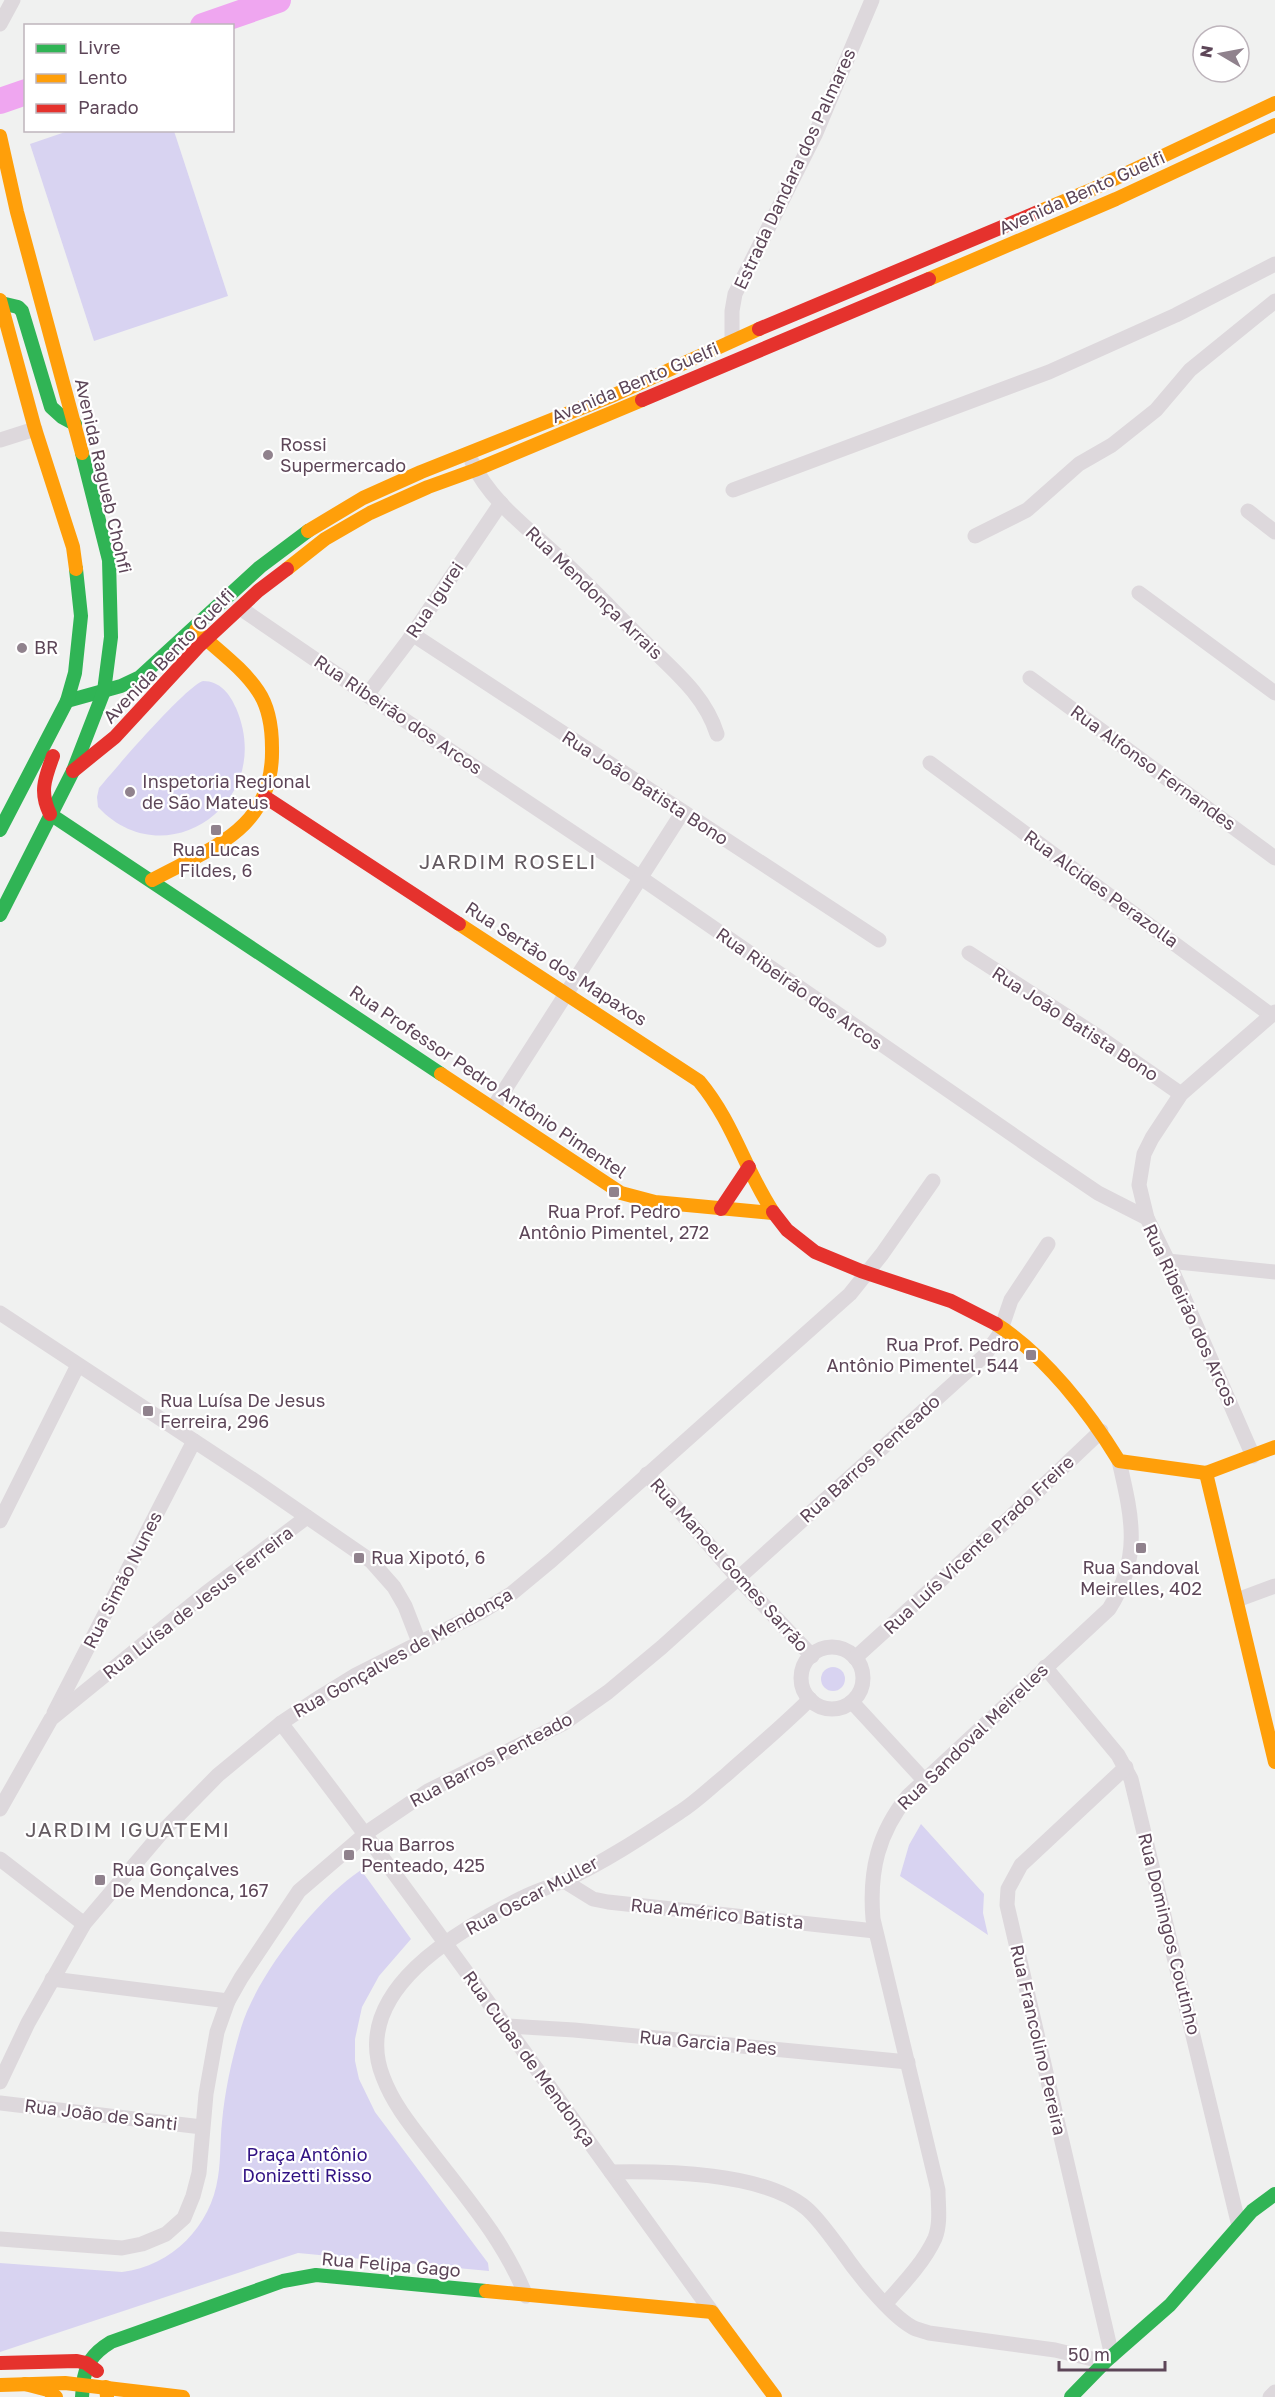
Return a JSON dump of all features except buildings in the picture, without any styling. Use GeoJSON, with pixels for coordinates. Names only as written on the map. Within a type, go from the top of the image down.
{"type":"FeatureCollection","features":[{"type":"Feature","properties":{"kind":"main road","name":"Avenida Bento Guelfi"},"geometry":{"type":"LineString","coordinates":[[65,704],[140,677],[260,567],[316,525],[363,498],[614,395],[732,340],[1091,190],[1275,104]]}},
{"type":"Feature","properties":{"kind":"main road","name":"Avenida Bento Guelfi"},"geometry":{"type":"LineString","coordinates":[[73,771],[115,737],[202,644],[240,608],[325,539],[370,513],[1116,199],[1275,125]]}},
{"type":"Feature","properties":{"kind":"main road","name":"Avenida Ragueb Chohfi"},"geometry":{"type":"LineString","coordinates":[[0,136],[20,222],[109,560],[111,637],[104,691],[73,771],[0,915]]}},
{"type":"Feature","properties":{"kind":"main road"},"geometry":{"type":"LineString","coordinates":[[0,302],[22,310],[51,407],[62,417],[75,424]]}},
{"type":"Feature","properties":{"kind":"main road"},"geometry":{"type":"LineString","coordinates":[[0,302],[35,429],[73,547],[79,588],[81,616],[79,648],[65,704],[64,730],[42,783],[41,794],[50,814]]}},
{"type":"Feature","properties":{"kind":"main road"},"geometry":{"type":"LineString","coordinates":[[152,880],[237,829],[253,816],[265,797],[273,764],[271,722],[260,694],[240,669],[221,652],[202,644],[194,628]]}},
{"type":"Feature","properties":{"kind":"main road"},"geometry":{"type":"LineString","coordinates":[[0,830],[65,704]]}},
{"type":"Feature","properties":{"kind":"main road","name":"Rua Sertão dos Mapaxos"},"geometry":{"type":"LineString","coordinates":[[265,797],[699,1081],[713,1095],[726,1115],[772,1213]]}},
{"type":"Feature","properties":{"kind":"main road","name":"Rua Professor Pedro Antônio Pimentel"},"geometry":{"type":"LineString","coordinates":[[50,814],[621,1192],[638,1199],[656,1202],[772,1213]]}},
{"type":"Feature","properties":{"kind":"main road"},"geometry":{"type":"LineString","coordinates":[[722,1209],[749,1167]]}},
{"type":"Feature","properties":{"kind":"main road"},"geometry":{"type":"LineString","coordinates":[[772,1213],[808,1249],[867,1274],[952,1301],[1002,1328],[1033,1351],[1101,1431],[1119,1461],[1206,1473],[1275,1447]]}},
{"type":"Feature","properties":{"kind":"main road"},"geometry":{"type":"LineString","coordinates":[[1206,1473],[1275,1762]]}},
{"type":"Feature","properties":{"kind":"main road"},"geometry":{"type":"LineString","coordinates":[[1071,2397],[1109,2359],[1170,2305],[1252,2211],[1275,2194]]}},
{"type":"Feature","properties":{"kind":"main road","name":"Rua Felipa Gago"},"geometry":{"type":"LineString","coordinates":[[86,2363],[100,2348],[121,2337],[283,2281],[316,2275],[712,2312]]}},
{"type":"Feature","properties":{"kind":"main road","name":"Rua Cubas de Mendonça"},"geometry":{"type":"LineString","coordinates":[[712,2312],[775,2397]]}},
{"type":"Feature","properties":{"kind":"main road"},"geometry":{"type":"LineString","coordinates":[[0,2363],[62,2360],[86,2363],[94,2368],[107,2392]]}},
{"type":"Feature","properties":{"kind":"main road"},"geometry":{"type":"LineString","coordinates":[[83,2391],[86,2363]]}},
{"type":"Feature","properties":{"kind":"main road"},"geometry":{"type":"LineString","coordinates":[[25,2384],[48,2390],[56,2397]]}},
{"type":"Feature","properties":{"kind":"main road"},"geometry":{"type":"LineString","coordinates":[[0,2385],[25,2384],[83,2391],[183,2397]]}},
{"type":"Feature","properties":{"kind":"street"},"geometry":{"type":"LineString","coordinates":[[0,24],[13,0]]}},
{"type":"Feature","properties":{"kind":"street","name":"Estrada Dandara dos Palmares"},"geometry":{"type":"LineString","coordinates":[[732,340],[732,311],[735,294],[815,135],[872,0]]}},
{"type":"Feature","properties":{"kind":"street"},"geometry":{"type":"LineString","coordinates":[[733,490],[1049,372],[1176,315],[1275,264]]}},
{"type":"Feature","properties":{"kind":"street"},"geometry":{"type":"LineString","coordinates":[[975,536],[1027,510],[1079,464],[1112,445],[1156,410],[1190,370],[1275,301]]}},
{"type":"Feature","properties":{"kind":"street"},"geometry":{"type":"LineString","coordinates":[[0,440],[35,429]]}},
{"type":"Feature","properties":{"kind":"street","name":"Rua Mendonça Arrais"},"geometry":{"type":"LineString","coordinates":[[468,454],[475,470],[501,503],[573,570],[688,684],[699,698],[717,734]]}},
{"type":"Feature","properties":{"kind":"street","name":"Rua Igurei"},"geometry":{"type":"LineString","coordinates":[[367,695],[412,634],[501,503]]}},
{"type":"Feature","properties":{"kind":"street"},"geometry":{"type":"LineString","coordinates":[[1248,511],[1275,532]]}},
{"type":"Feature","properties":{"kind":"street"},"geometry":{"type":"LineString","coordinates":[[1139,593],[1275,693]]}},
{"type":"Feature","properties":{"kind":"street","name":"Rua Ribeirão dos Arcos"},"geometry":{"type":"LineString","coordinates":[[240,608],[641,878],[1078,1180],[1147,1218],[1253,1456]]}},
{"type":"Feature","properties":{"kind":"street","name":"Rua João Batista Bono"},"geometry":{"type":"LineString","coordinates":[[412,634],[879,940]]}},
{"type":"Feature","properties":{"kind":"street","name":"Rua Alfonso Fernandes"},"geometry":{"type":"LineString","coordinates":[[1030,678],[1275,858]]}},
{"type":"Feature","properties":{"kind":"street","name":"Rua Alcides Perazolla"},"geometry":{"type":"LineString","coordinates":[[930,763],[1273,1013]]}},
{"type":"Feature","properties":{"kind":"street"},"geometry":{"type":"LineString","coordinates":[[0,796],[14,804]]}},
{"type":"Feature","properties":{"kind":"street"},"geometry":{"type":"LineString","coordinates":[[493,1108],[682,813]]}},
{"type":"Feature","properties":{"kind":"street","name":"Rua João Batista Bono"},"geometry":{"type":"LineString","coordinates":[[969,953],[1182,1094]]}},
{"type":"Feature","properties":{"kind":"street"},"geometry":{"type":"LineString","coordinates":[[1147,1218],[1139,1185],[1144,1154],[1152,1138],[1182,1094],[1273,1013]]}},
{"type":"Feature","properties":{"kind":"street","name":"Rua Gonçalves de Mendonça"},"geometry":{"type":"LineString","coordinates":[[1,2074],[84,1924],[186,1806],[280,1723],[356,1675],[481,1612],[511,1594],[552,1560],[850,1294],[867,1274],[933,1181]]}},
{"type":"Feature","properties":{"kind":"street","name":"Rua Barros Penteado"},"geometry":{"type":"LineString","coordinates":[[0,2239],[122,2248],[142,2244],[166,2234],[184,2218],[199,2173],[202,2127],[217,2032],[228,2001],[258,1949],[299,1891],[366,1834],[428,1791],[564,1724],[608,1692],[662,1647],[993,1347],[1011,1300],[1048,1244]]}},
{"type":"Feature","properties":{"kind":"street"},"geometry":{"type":"LineString","coordinates":[[1168,1261],[1275,1272]]}},
{"type":"Feature","properties":{"kind":"street","name":"Rua Luísa de Jesus Ferreira"},"geometry":{"type":"LineString","coordinates":[[0,1313],[307,1517],[206,1593],[51,1719],[0,1809]]}},
{"type":"Feature","properties":{"kind":"street"},"geometry":{"type":"LineString","coordinates":[[0,1521],[78,1365]]}},
{"type":"Feature","properties":{"kind":"street","name":"Rua Luís Vicente Prado Freire"},"geometry":{"type":"LineString","coordinates":[[855,1658],[1004,1523],[1101,1431]]}},
{"type":"Feature","properties":{"kind":"street","name":"Rua Simão Nunes"},"geometry":{"type":"LineString","coordinates":[[51,1719],[194,1441]]}},
{"type":"Feature","properties":{"kind":"street","name":"Rua Sandoval Meirelles"},"geometry":{"type":"LineString","coordinates":[[886,2303],[922,2259],[936,2236],[939,2216],[938,2190],[875,1931],[871,1898],[878,1849],[892,1815],[924,1780],[1109,1609],[1122,1587],[1132,1550],[1126,1492],[1119,1461]]}},
{"type":"Feature","properties":{"kind":"street","name":"Rua Manoel Gomes Sarrão"},"geometry":{"type":"LineString","coordinates":[[647,1474],[738,1578],[812,1656]]}},
{"type":"Feature","properties":{"kind":"street"},"geometry":{"type":"LineString","coordinates":[[307,1517],[364,1556],[383,1574],[405,1606],[419,1642]]}},
{"type":"Feature","properties":{"kind":"street"},"geometry":{"type":"LineString","coordinates":[[1237,1600],[1275,1586]]}},
{"type":"Feature","properties":{"kind":"street"},"geometry":{"type":"LineString","coordinates":[[826,1648],[834,1648],[849,1652],[855,1658],[863,1677],[861,1691],[852,1702],[842,1708],[830,1709],[819,1706],[810,1699],[802,1685],[802,1677],[807,1662],[812,1656],[826,1648]]}},
{"type":"Feature","properties":{"kind":"street","name":"Rua Domingos Coutinho"},"geometry":{"type":"LineString","coordinates":[[1045,1667],[1118,1755],[1131,1779],[1239,2226]]}},
{"type":"Feature","properties":{"kind":"street","name":"Rua Oscar Muller"},"geometry":{"type":"LineString","coordinates":[[525,2296],[514,2265],[496,2236],[402,2114],[383,2078],[376,2044],[379,2026],[387,2004],[401,1982],[446,1943],[524,1897],[564,1881],[682,1811],[786,1723],[810,1699]]}},
{"type":"Feature","properties":{"kind":"street"},"geometry":{"type":"LineString","coordinates":[[852,1702],[924,1780]]}},
{"type":"Feature","properties":{"kind":"street","name":"Rua Cubas de Mendonça"},"geometry":{"type":"LineString","coordinates":[[280,1723],[366,1834],[507,2026],[712,2312]]}},
{"type":"Feature","properties":{"kind":"street","name":"Rua Francolino Pereira"},"geometry":{"type":"LineString","coordinates":[[1109,2359],[1007,1905],[1008,1889],[1021,1865],[1126,1767]]}},
{"type":"Feature","properties":{"kind":"street"},"geometry":{"type":"LineString","coordinates":[[0,1859],[84,1924]]}},
{"type":"Feature","properties":{"kind":"street","name":"Rua Américo Batista"},"geometry":{"type":"LineString","coordinates":[[564,1881],[593,1899],[608,1902],[875,1931]]}},
{"type":"Feature","properties":{"kind":"street"},"geometry":{"type":"LineString","coordinates":[[52,1979],[228,2001]]}},
{"type":"Feature","properties":{"kind":"street","name":"Rua Garcia Paes"},"geometry":{"type":"LineString","coordinates":[[507,2026],[574,2030],[908,2062]]}},
{"type":"Feature","properties":{"kind":"street","name":"Rua João de Santi"},"geometry":{"type":"LineString","coordinates":[[0,2103],[202,2127]]}},
{"type":"Feature","properties":{"kind":"street"},"geometry":{"type":"LineString","coordinates":[[611,2172],[646,2171],[736,2180],[786,2195],[806,2208],[853,2266],[886,2303],[912,2327],[929,2333],[1109,2359]]}},
{"type":"Feature","properties":{"kind":"street"},"geometry":{"type":"LineString","coordinates":[[1270,2397],[1275,2392]]}},
{"type":"Feature","properties":{"kind":"green space"},"geometry":{"type":"Polygon","coordinates":[[[65,132],[174,132],[228,296],[94,341],[30,144],[65,132]]]}},
{"type":"Feature","properties":{"kind":"green space"},"geometry":{"type":"Polygon","coordinates":[[[203,681],[214,683],[224,689],[231,698],[245,742],[241,774],[228,800],[208,820],[182,832],[154,835],[125,827],[98,807],[99,788],[166,712],[203,681]]]}},
{"type":"Feature","properties":{"kind":"green space"},"geometry":{"type":"Polygon","coordinates":[[[828,1667],[838,1667],[845,1674],[845,1684],[838,1691],[828,1691],[821,1684],[821,1674],[828,1667]]]}},
{"type":"Feature","properties":{"kind":"green space"},"geometry":{"type":"Polygon","coordinates":[[[921,1824],[984,1894],[983,1913],[988,1935],[900,1876],[909,1845],[921,1824]]]}},
{"type":"Feature","properties":{"kind":"green space","name":"Praça Antônio Donizetti Risso"},"geometry":{"type":"Polygon","coordinates":[[[361,1870],[411,1939],[379,1976],[362,2007],[355,2039],[355,2061],[359,2079],[375,2112],[488,2263],[489,2271],[298,2253],[0,2352],[0,2263],[122,2272],[157,2262],[186,2241],[198,2227],[214,2195],[219,2170],[227,2086],[241,2028],[249,2007],[274,1963],[307,1919],[361,1870]]]}},
{"type":"Feature","properties":{"kind":"waterway"},"geometry":{"type":"LineString","coordinates":[[209,24],[278,0]]}},
{"type":"Feature","properties":{"kind":"waterway"},"geometry":{"type":"LineString","coordinates":[[0,101],[24,93]]}},
{"type":"Feature","properties":{"kind":"traffic: fast"},"geometry":{"type":"LineString","coordinates":[[1,303],[18,307],[22,311],[51,407],[62,417],[75,424]]}},
{"type":"Feature","properties":{"kind":"traffic: fast"},"geometry":{"type":"LineString","coordinates":[[0,915],[73,771],[104,691],[111,637],[109,560],[82,453]]}},
{"type":"Feature","properties":{"kind":"traffic: fast"},"geometry":{"type":"LineString","coordinates":[[67,701],[121,686],[140,677],[260,567],[308,531]]}},
{"type":"Feature","properties":{"kind":"traffic: fast"},"geometry":{"type":"LineString","coordinates":[[0,830],[67,701],[75,673],[81,616],[76,569]]}},
{"type":"Feature","properties":{"kind":"traffic: fast"},"geometry":{"type":"LineString","coordinates":[[50,814],[441,1074]]}},
{"type":"Feature","properties":{"kind":"traffic: fast"},"geometry":{"type":"LineString","coordinates":[[1071,2397],[1105,2362],[1170,2305],[1252,2211],[1275,2194]]}},
{"type":"Feature","properties":{"kind":"traffic: fast"},"geometry":{"type":"LineString","coordinates":[[83,2385],[91,2360],[99,2350],[111,2342],[283,2281],[316,2275],[486,2291]]}},
{"type":"Feature","properties":{"kind":"traffic: fast"},"geometry":{"type":"LineString","coordinates":[[82,2397],[83,2385]]}},
{"type":"Feature","properties":{"kind":"traffic: slow"},"geometry":{"type":"LineString","coordinates":[[1038,212],[1091,190],[1275,103]]}},
{"type":"Feature","properties":{"kind":"traffic: slow"},"geometry":{"type":"LineString","coordinates":[[929,279],[1116,199],[1275,125]]}},
{"type":"Feature","properties":{"kind":"traffic: slow"},"geometry":{"type":"LineString","coordinates":[[0,136],[17,212],[82,453]]}},
{"type":"Feature","properties":{"kind":"traffic: slow"},"geometry":{"type":"LineString","coordinates":[[0,300],[35,429],[73,547],[76,569]]}},
{"type":"Feature","properties":{"kind":"traffic: slow"},"geometry":{"type":"LineString","coordinates":[[308,531],[363,498],[421,472],[614,395],[759,329]]}},
{"type":"Feature","properties":{"kind":"traffic: slow"},"geometry":{"type":"LineString","coordinates":[[287,569],[325,539],[370,513],[642,400]]}},
{"type":"Feature","properties":{"kind":"traffic: slow"},"geometry":{"type":"LineString","coordinates":[[152,880],[197,857],[236,832],[251,817],[263,798],[270,776],[271,733],[262,697],[245,674],[196,630]]}},
{"type":"Feature","properties":{"kind":"traffic: slow"},"geometry":{"type":"LineString","coordinates":[[459,924],[699,1081],[721,1113],[773,1212]]}},
{"type":"Feature","properties":{"kind":"traffic: slow"},"geometry":{"type":"LineString","coordinates":[[441,1074],[621,1193],[655,1202],[772,1213]]}},
{"type":"Feature","properties":{"kind":"traffic: slow"},"geometry":{"type":"LineString","coordinates":[[996,1324],[1049,1368],[1080,1404],[1119,1461],[1206,1473],[1275,1447]]}},
{"type":"Feature","properties":{"kind":"traffic: slow"},"geometry":{"type":"LineString","coordinates":[[1206,1473],[1275,1762]]}},
{"type":"Feature","properties":{"kind":"traffic: slow"},"geometry":{"type":"LineString","coordinates":[[486,2291],[712,2312],[775,2397]]}},
{"type":"Feature","properties":{"kind":"traffic: slow"},"geometry":{"type":"LineString","coordinates":[[0,2385],[65,2383],[183,2397]]}},
{"type":"Feature","properties":{"kind":"traffic: slow"},"geometry":{"type":"LineString","coordinates":[[25,2384],[48,2390],[56,2397]]}},
{"type":"Feature","properties":{"kind":"traffic: slow"},"geometry":{"type":"LineString","coordinates":[[106,2387],[107,2397]]}},
{"type":"Feature","properties":{"kind":"traffic: jam"},"geometry":{"type":"LineString","coordinates":[[759,329],[1038,212]]}},
{"type":"Feature","properties":{"kind":"traffic: jam"},"geometry":{"type":"LineString","coordinates":[[642,400],[929,279]]}},
{"type":"Feature","properties":{"kind":"traffic: jam"},"geometry":{"type":"LineString","coordinates":[[73,771],[115,737],[198,647],[258,591],[287,569]]}},
{"type":"Feature","properties":{"kind":"traffic: jam"},"geometry":{"type":"LineString","coordinates":[[50,814],[44,792],[53,756]]}},
{"type":"Feature","properties":{"kind":"traffic: jam"},"geometry":{"type":"LineString","coordinates":[[265,797],[459,924]]}},
{"type":"Feature","properties":{"kind":"traffic: jam"},"geometry":{"type":"LineString","coordinates":[[721,1209],[749,1167]]}},
{"type":"Feature","properties":{"kind":"traffic: jam"},"geometry":{"type":"LineString","coordinates":[[773,1212],[787,1230],[815,1252],[861,1271],[951,1301],[996,1324]]}},
{"type":"Feature","properties":{"kind":"traffic: jam"},"geometry":{"type":"LineString","coordinates":[[0,2363],[77,2361],[86,2363],[97,2371]]}},
{"type":"Feature","properties":{"kind":"place","name":"Rossi Supermercado"},"geometry":{"type":"Point","coordinates":[268,455]}},
{"type":"Feature","properties":{"kind":"place","name":"BR"},"geometry":{"type":"Point","coordinates":[22,648]}},
{"type":"Feature","properties":{"kind":"place","name":"Inspetoria Regional de São Mateus"},"geometry":{"type":"Point","coordinates":[130,792]}},
{"type":"Feature","properties":{"kind":"place","name":"Rua Lucas Fildes, 6"},"geometry":{"type":"Point","coordinates":[216,830]}},
{"type":"Feature","properties":{"kind":"place","name":"Rua Prof. Pedro Antônio Pimentel, 272"},"geometry":{"type":"Point","coordinates":[614,1192]}},
{"type":"Feature","properties":{"kind":"place","name":"Rua Prof. Pedro Antônio Pimentel, 544"},"geometry":{"type":"Point","coordinates":[1031,1355]}},
{"type":"Feature","properties":{"kind":"place","name":"Rua Luísa De Jesus Ferreira, 296"},"geometry":{"type":"Point","coordinates":[148,1411]}},
{"type":"Feature","properties":{"kind":"place","name":"Rua Sandoval Meirelles, 402"},"geometry":{"type":"Point","coordinates":[1141,1548]}},
{"type":"Feature","properties":{"kind":"place","name":"Rua Xipotó, 6"},"geometry":{"type":"Point","coordinates":[359,1558]}},
{"type":"Feature","properties":{"kind":"place","name":"Rua Barros Penteado, 425"},"geometry":{"type":"Point","coordinates":[349,1855]}},
{"type":"Feature","properties":{"kind":"place","name":"Rua Gonçalves De Mendonca, 167"},"geometry":{"type":"Point","coordinates":[100,1880]}},
{"type":"Feature","properties":{"kind":"district","name":"JARDIM ROSELI"},"geometry":{"type":"Point","coordinates":[508,862]}},
{"type":"Feature","properties":{"kind":"district","name":"JARDIM IGUATEMI"},"geometry":{"type":"Point","coordinates":[128,1830]}}]}
